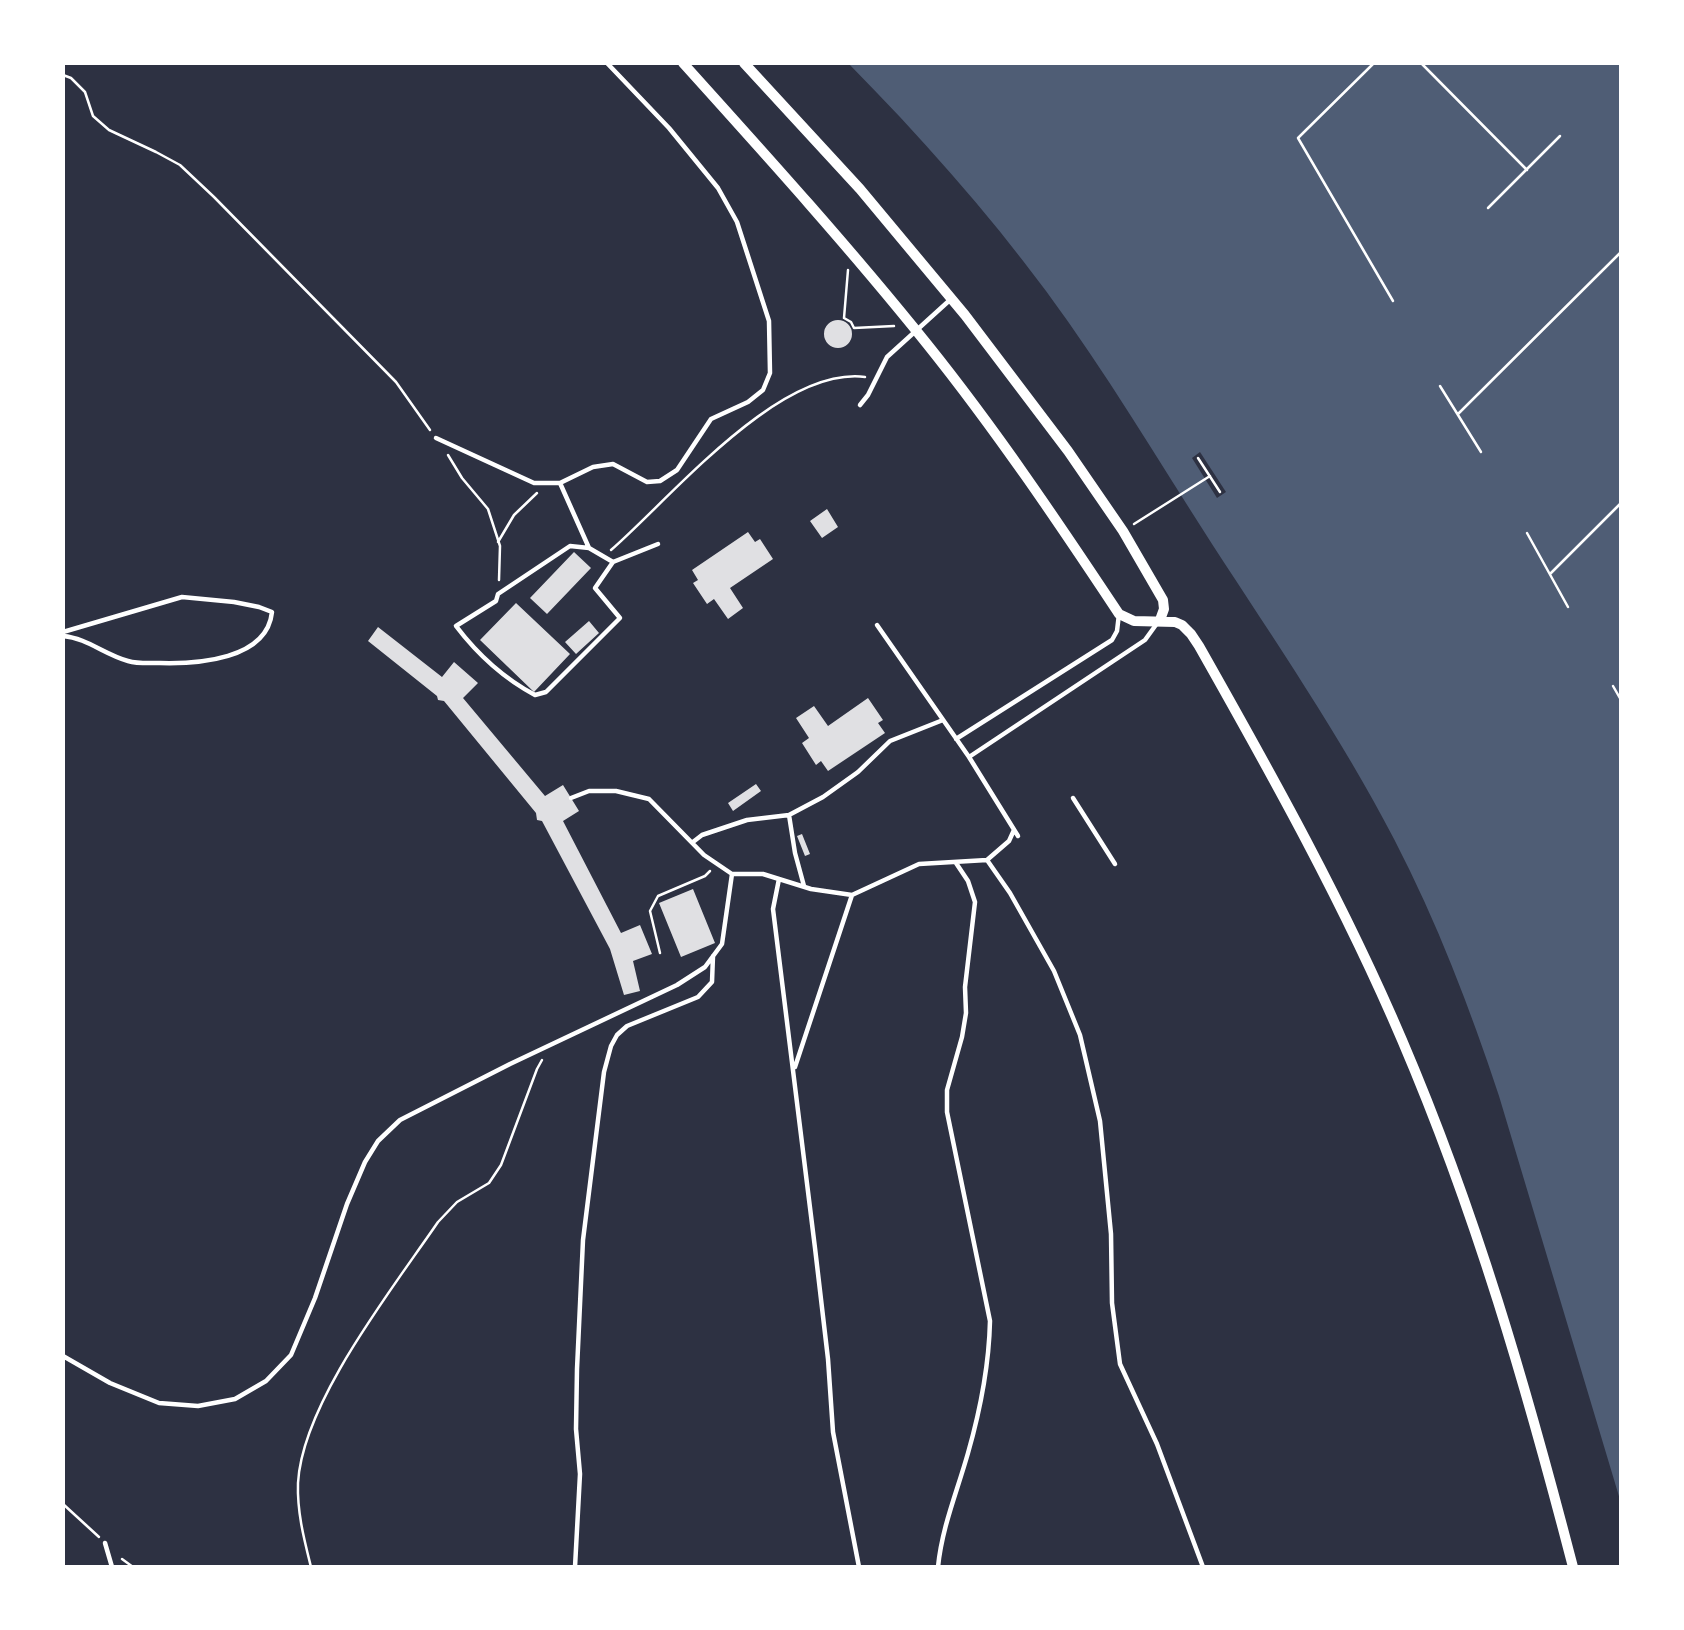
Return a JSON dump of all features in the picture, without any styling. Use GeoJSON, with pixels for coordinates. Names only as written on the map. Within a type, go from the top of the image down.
{"type":"FeatureCollection","features":[{"type":"Feature","properties":{"kind":"street"},"geometry":{"type":"LineString","coordinates":[[683,63],[804,199],[915,330],[1035,488],[1119,614],[1135,621],[1160,620],[1182,625],[1199,646],[1322,870],[1364,954],[1402,1040],[1456,1175],[1502,1309],[1535,1420],[1573,1567]]}},
{"type":"Feature","properties":{"kind":"street"},"geometry":{"type":"LineString","coordinates":[[744,63],[860,189],[951,299],[1068,451],[1123,531],[1163,600],[1164,609],[1160,620]]}},
{"type":"Feature","properties":{"kind":"lane"},"geometry":{"type":"LineString","coordinates":[[436,438],[534,482],[560,483],[593,467],[613,464],[647,482],[660,481],[677,470],[710,419],[748,402],[763,390],[770,373],[769,321],[737,222],[718,188],[677,138],[607,63]]}},
{"type":"Feature","properties":{"kind":"lane"},"geometry":{"type":"LineString","coordinates":[[860,405],[887,357],[951,299]]}},
{"type":"Feature","properties":{"kind":"lane"},"geometry":{"type":"LineString","coordinates":[[560,483],[589,548]]}},
{"type":"Feature","properties":{"kind":"lane"},"geometry":{"type":"LineString","coordinates":[[612,562],[589,548],[570,546],[498,594],[496,601],[456,626],[474,650],[513,683],[535,695],[546,692],[620,618],[595,588],[612,562],[658,544]]}},
{"type":"Feature","properties":{"kind":"lane"},"geometry":{"type":"LineString","coordinates":[[182,597],[234,602],[272,612],[271,624],[254,643],[225,657],[191,664],[126,661],[63,634],[182,597]]}},
{"type":"Feature","properties":{"kind":"lane"},"geometry":{"type":"LineString","coordinates":[[956,739],[1112,640],[1117,631],[1119,614]]}},
{"type":"Feature","properties":{"kind":"lane"},"geometry":{"type":"LineString","coordinates":[[969,757],[1145,640],[1160,620]]}},
{"type":"Feature","properties":{"kind":"lane"},"geometry":{"type":"LineString","coordinates":[[877,625],[969,757],[1018,836]]}},
{"type":"Feature","properties":{"kind":"lane"},"geometry":{"type":"LineString","coordinates":[[693,842],[702,835],[747,820],[789,815],[823,797],[858,772],[890,741],[943,720]]}},
{"type":"Feature","properties":{"kind":"lane"},"geometry":{"type":"LineString","coordinates":[[571,798],[589,791],[616,791],[649,799],[704,855],[732,874],[763,874],[804,887],[852,895],[919,864],[987,860],[1009,841],[1014,830]]}},
{"type":"Feature","properties":{"kind":"lane"},"geometry":{"type":"LineString","coordinates":[[1073,798],[1115,864]]}},
{"type":"Feature","properties":{"kind":"lane"},"geometry":{"type":"LineString","coordinates":[[789,815],[804,887]]}},
{"type":"Feature","properties":{"kind":"lane"},"geometry":{"type":"LineString","coordinates":[[987,860],[1010,893],[1054,971],[1080,1035],[1100,1121],[1111,1234],[1112,1303],[1120,1364],[1157,1444],[1202,1567]]}},
{"type":"Feature","properties":{"kind":"lane"},"geometry":{"type":"LineString","coordinates":[[938,1567],[941,1540],[968,1454],[990,1344],[990,1321],[947,1112],[947,1090],[966,1013],[966,967],[975,902],[968,881],[957,863]]}},
{"type":"Feature","properties":{"kind":"lane"},"geometry":{"type":"LineString","coordinates":[[63,1356],[110,1383],[159,1403],[198,1406],[235,1399],[266,1381],[291,1355],[315,1298],[347,1204],[377,1141],[400,1120],[677,985],[705,967],[722,944],[732,874]]}},
{"type":"Feature","properties":{"kind":"lane"},"geometry":{"type":"LineString","coordinates":[[779,878],[773,909],[828,1359],[833,1432],[859,1567]]}},
{"type":"Feature","properties":{"kind":"lane"},"geometry":{"type":"LineString","coordinates":[[794,1068],[852,895]]}},
{"type":"Feature","properties":{"kind":"lane"},"geometry":{"type":"LineString","coordinates":[[575,1567],[580,1474],[576,1429],[577,1369],[583,1240],[604,1072],[611,1046],[617,1035],[627,1026],[698,998],[712,982],[713,956]]}},
{"type":"Feature","properties":{"kind":"lane"},"geometry":{"type":"LineString","coordinates":[[105,1543],[112,1567]]}},
{"type":"Feature","properties":{"kind":"path"},"geometry":{"type":"LineString","coordinates":[[1374,63],[1298,138],[1393,301]]}},
{"type":"Feature","properties":{"kind":"path"},"geometry":{"type":"LineString","coordinates":[[1421,63],[1527,170]]}},
{"type":"Feature","properties":{"kind":"path"},"geometry":{"type":"LineString","coordinates":[[63,75],[71,78],[85,92],[93,116],[108,130],[180,165],[396,382],[462,478],[488,509],[498,542],[498,594]]}},
{"type":"Feature","properties":{"kind":"path"},"geometry":{"type":"LineString","coordinates":[[1488,208],[1560,136]]}},
{"type":"Feature","properties":{"kind":"path"},"geometry":{"type":"LineString","coordinates":[[1458,414],[1621,252]]}},
{"type":"Feature","properties":{"kind":"path"},"geometry":{"type":"LineString","coordinates":[[848,263],[844,318],[851,322],[854,328],[894,326]]}},
{"type":"Feature","properties":{"kind":"path"},"geometry":{"type":"LineString","coordinates":[[603,556],[705,458],[779,402],[820,382],[853,376],[876,379]]}},
{"type":"Feature","properties":{"kind":"path"},"geometry":{"type":"LineString","coordinates":[[1440,386],[1481,452]]}},
{"type":"Feature","properties":{"kind":"path"},"geometry":{"type":"LineString","coordinates":[[1198,458],[1220,492]]}},
{"type":"Feature","properties":{"kind":"path"},"geometry":{"type":"LineString","coordinates":[[1123,531],[1210,476]]}},
{"type":"Feature","properties":{"kind":"path"},"geometry":{"type":"LineString","coordinates":[[498,542],[514,515],[548,483]]}},
{"type":"Feature","properties":{"kind":"path"},"geometry":{"type":"LineString","coordinates":[[1550,574],[1621,503]]}},
{"type":"Feature","properties":{"kind":"path"},"geometry":{"type":"LineString","coordinates":[[1527,533],[1568,607]]}},
{"type":"Feature","properties":{"kind":"path"},"geometry":{"type":"LineString","coordinates":[[1613,686],[1621,700]]}},
{"type":"Feature","properties":{"kind":"path"},"geometry":{"type":"LineString","coordinates":[[660,953],[650,911],[658,896],[705,876],[717,863]]}},
{"type":"Feature","properties":{"kind":"path"},"geometry":{"type":"LineString","coordinates":[[311,1567],[300,1521],[298,1483],[302,1453],[317,1414],[344,1362],[438,1222],[457,1202],[489,1182],[501,1165],[537,1069],[551,1045]]}},
{"type":"Feature","properties":{"kind":"water"},"geometry":{"type":"Polygon","coordinates":[[[848,63],[1621,63],[1621,1503],[1488,1063],[1438,934],[1410,870],[1374,801],[1307,690],[1111,384],[1068,322],[976,202],[848,63]]]}},
{"type":"Feature","properties":{"kind":"pier"},"geometry":{"type":"Polygon","coordinates":[[[1200,452],[1226,492],[1217,498],[1192,458],[1200,452]]]}},
{"type":"Feature","properties":{"kind":"building"},"geometry":{"type":"Polygon","coordinates":[[[838,320],[848,324],[852,334],[848,344],[838,348],[828,344],[824,334],[828,324],[838,320]]]}},
{"type":"Feature","properties":{"kind":"building"},"geometry":{"type":"Polygon","coordinates":[[[827,509],[838,527],[822,538],[810,521],[827,509]]]}},
{"type":"Feature","properties":{"kind":"building"},"geometry":{"type":"Polygon","coordinates":[[[748,532],[755,542],[760,539],[773,559],[730,588],[743,608],[728,619],[714,599],[707,604],[693,583],[698,580],[692,570],[748,532]]]}},
{"type":"Feature","properties":{"kind":"building"},"geometry":{"type":"Polygon","coordinates":[[[574,552],[591,568],[547,614],[530,598],[574,552]]]}},
{"type":"Feature","properties":{"kind":"building"},"geometry":{"type":"Polygon","coordinates":[[[516,603],[570,654],[534,692],[480,640],[516,603]]]}},
{"type":"Feature","properties":{"kind":"building"},"geometry":{"type":"Polygon","coordinates":[[[589,621],[599,633],[576,654],[565,642],[589,621]]]}},
{"type":"Feature","properties":{"kind":"building"},"geometry":{"type":"Polygon","coordinates":[[[378,627],[442,677],[454,662],[478,683],[463,698],[545,796],[563,785],[579,811],[563,821],[621,933],[640,925],[652,954],[633,961],[640,991],[624,995],[610,949],[542,821],[537,820],[536,813],[444,701],[438,700],[437,696],[368,641],[378,627]]]}},
{"type":"Feature","properties":{"kind":"building"},"geometry":{"type":"Polygon","coordinates":[[[868,698],[883,720],[878,723],[885,733],[828,771],[821,761],[816,765],[802,743],[809,738],[796,718],[814,706],[828,726],[868,698]]]}},
{"type":"Feature","properties":{"kind":"building"},"geometry":{"type":"Polygon","coordinates":[[[756,784],[761,791],[733,811],[728,803],[756,784]]]}},
{"type":"Feature","properties":{"kind":"building"},"geometry":{"type":"Polygon","coordinates":[[[802,834],[810,854],[805,856],[797,836],[802,834]]]}},
{"type":"Feature","properties":{"kind":"building"},"geometry":{"type":"Polygon","coordinates":[[[693,889],[715,943],[681,957],[659,903],[693,889]]]}}]}
